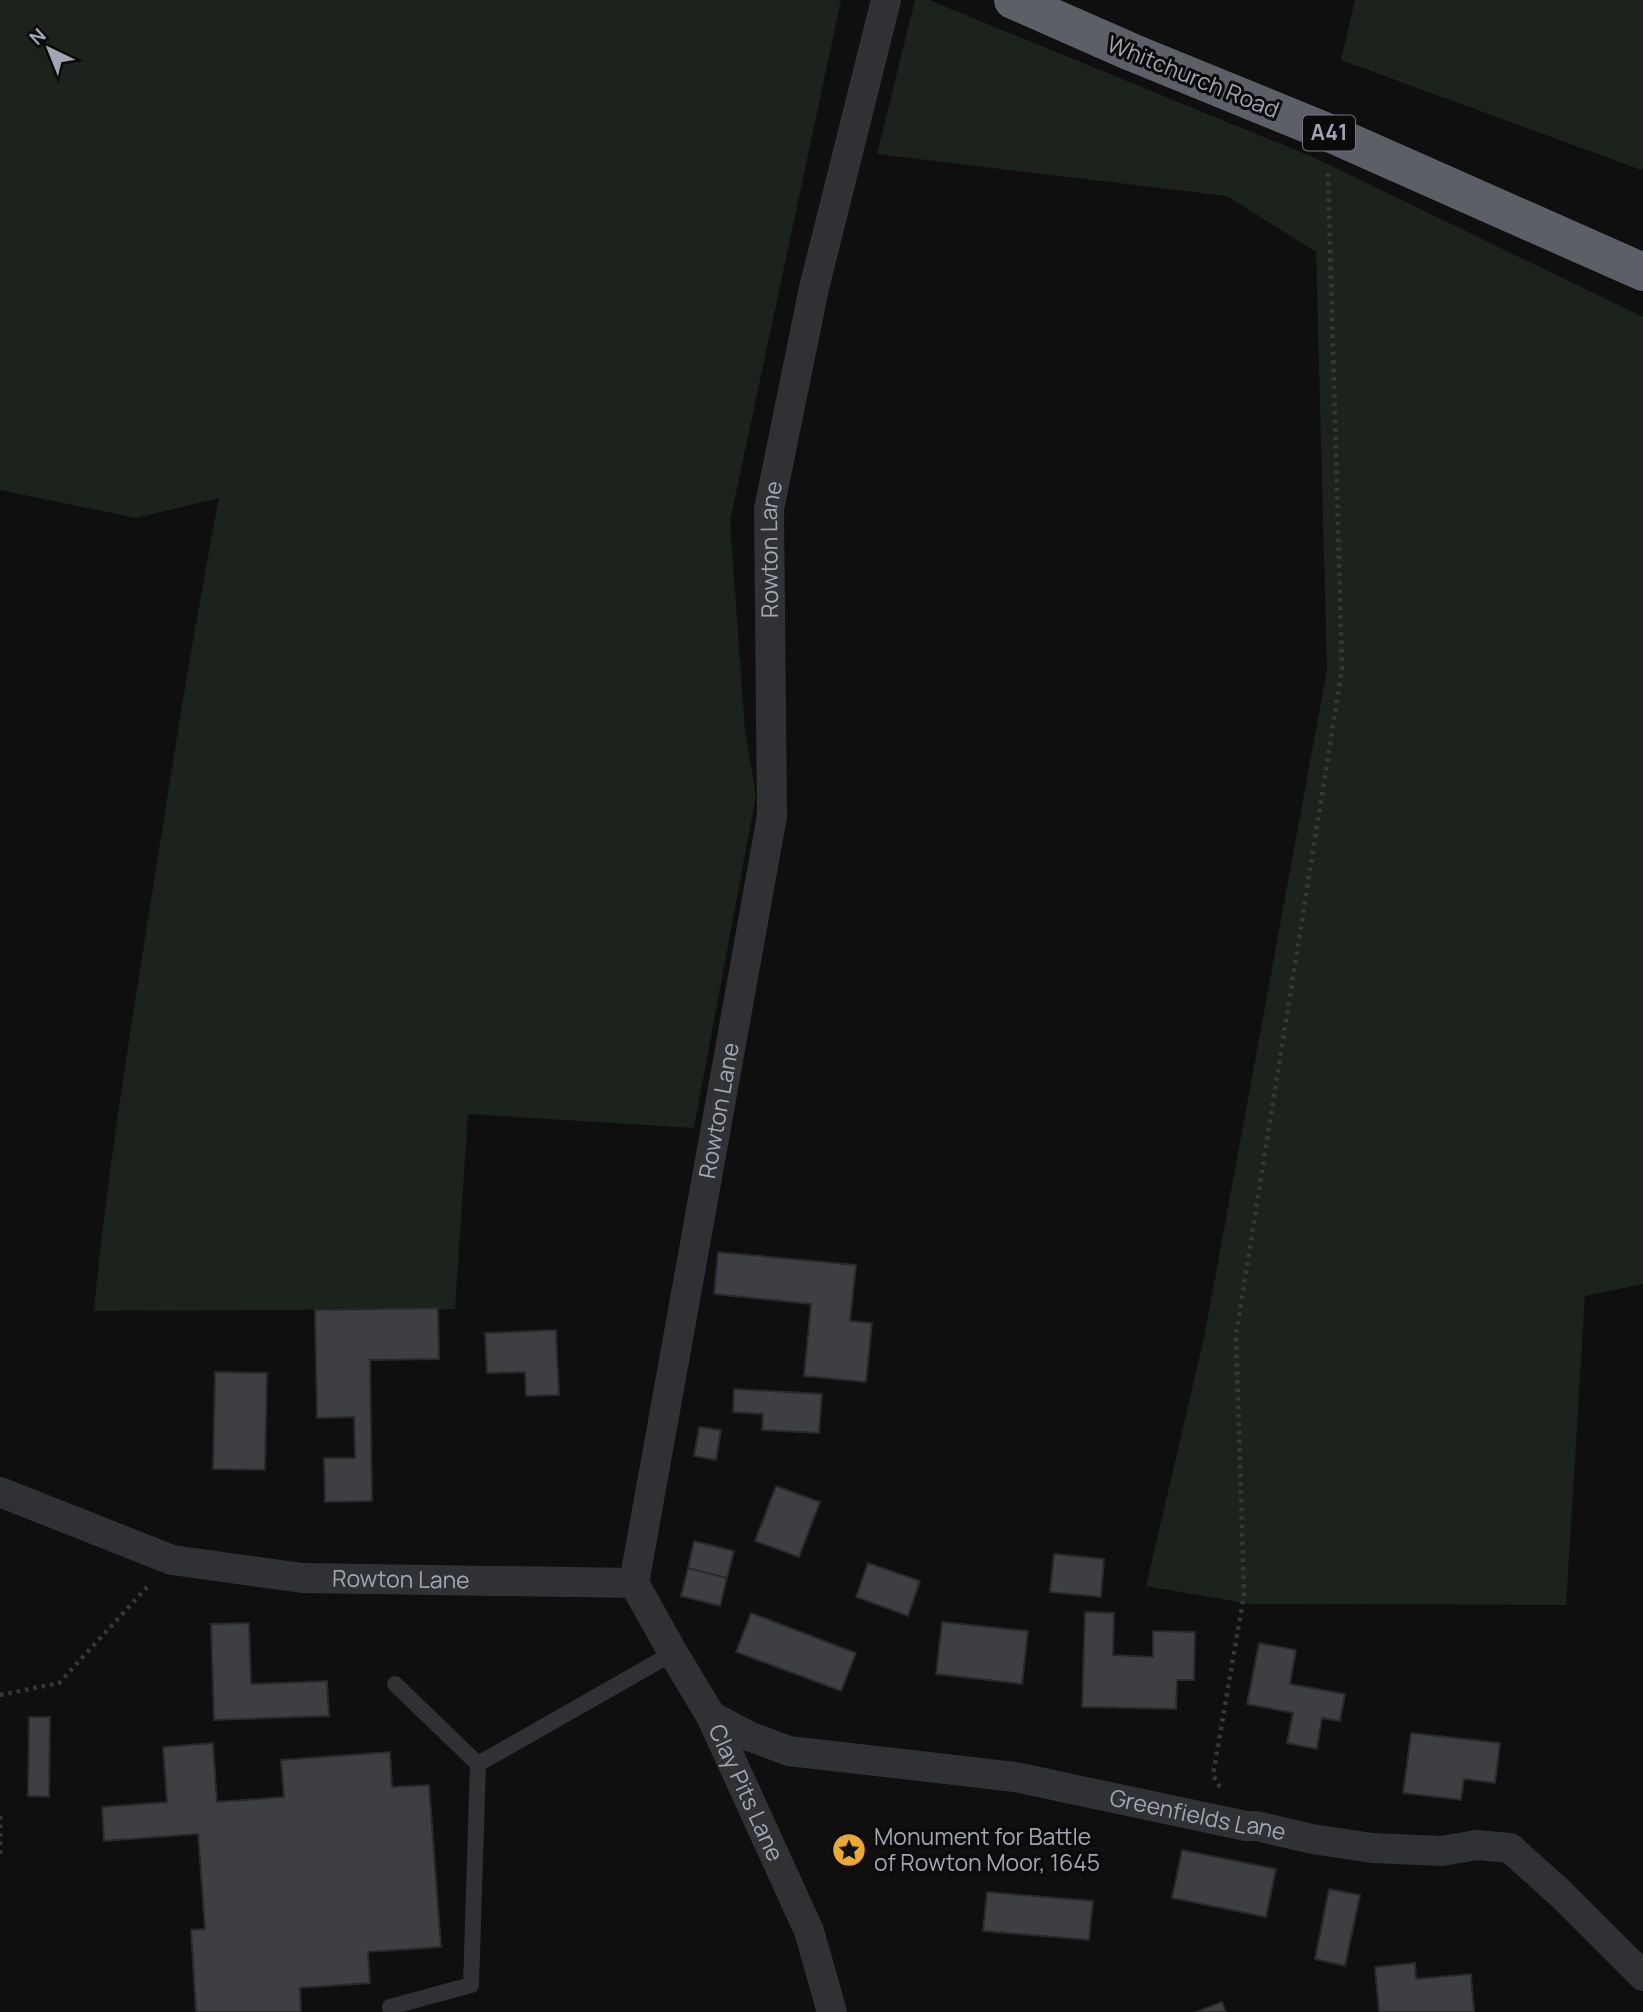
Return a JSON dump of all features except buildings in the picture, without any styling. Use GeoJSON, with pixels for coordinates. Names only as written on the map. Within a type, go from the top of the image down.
{"type":"FeatureCollection","features":[{"type":"Feature","properties":{"kind":"highway","name":"Whitchurch Road"},"geometry":{"type":"LineString","coordinates":[[1013,0],[1131,52],[1327,132],[1643,272]]}},
{"type":"Feature","properties":{"kind":"street","name":"Rowton Lane"},"geometry":{"type":"LineString","coordinates":[[0,1492],[172,1560],[303,1577],[635,1583],[772,816],[769,509],[814,288],[886,0]]}},
{"type":"Feature","properties":{"kind":"street","name":"Clay Pits Lane"},"geometry":{"type":"LineString","coordinates":[[635,1583],[711,1716],[809,1931],[832,2012]]}},
{"type":"Feature","properties":{"kind":"street","name":"Greenfields Lane"},"geometry":{"type":"LineString","coordinates":[[711,1716],[751,1737],[789,1751],[1015,1777],[1312,1839],[1372,1848],[1441,1851],[1476,1845],[1510,1848],[1561,1894],[1643,1976]]}},
{"type":"Feature","properties":{"kind":"lane"},"geometry":{"type":"LineString","coordinates":[[478,1764],[673,1653]]}},
{"type":"Feature","properties":{"kind":"lane"},"geometry":{"type":"LineString","coordinates":[[390,2007],[471,1985],[478,1764],[395,1684]]}},
{"type":"Feature","properties":{"kind":"path"},"geometry":{"type":"LineString","coordinates":[[1246,1826],[1213,1776],[1244,1595],[1236,1335],[1342,669],[1327,132]]}},
{"type":"Feature","properties":{"kind":"path"},"geometry":{"type":"LineString","coordinates":[[0,1695],[59,1683],[172,1560]]}},
{"type":"Feature","properties":{"kind":"path"},"geometry":{"type":"LineString","coordinates":[[0,1816],[0,1857]]}},
{"type":"Feature","properties":{"kind":"shaded area"},"geometry":{"type":"Polygon","coordinates":[[[0,0],[841,0],[730,521],[745,730],[756,795],[694,1128],[468,1114],[455,1309],[94,1311],[110,1168],[131,1027],[219,498],[136,518],[0,490],[0,0]]]}},
{"type":"Feature","properties":{"kind":"shaded area"},"geometry":{"type":"Polygon","coordinates":[[[915,0],[929,0],[1315,158],[1643,317],[1643,1284],[1585,1296],[1566,1605],[1250,1604],[1146,1586],[1204,1338],[1327,670],[1316,252],[1227,196],[877,154],[915,0]]]}},
{"type":"Feature","properties":{"kind":"shaded area"},"geometry":{"type":"Polygon","coordinates":[[[1355,0],[1643,0],[1643,168],[1641,170],[1341,60],[1355,0]]]}},
{"type":"Feature","properties":{"kind":"place","name":"Monument for Battle of Rowton Moor, 1645"},"geometry":{"type":"Point","coordinates":[849,1850]}}]}
